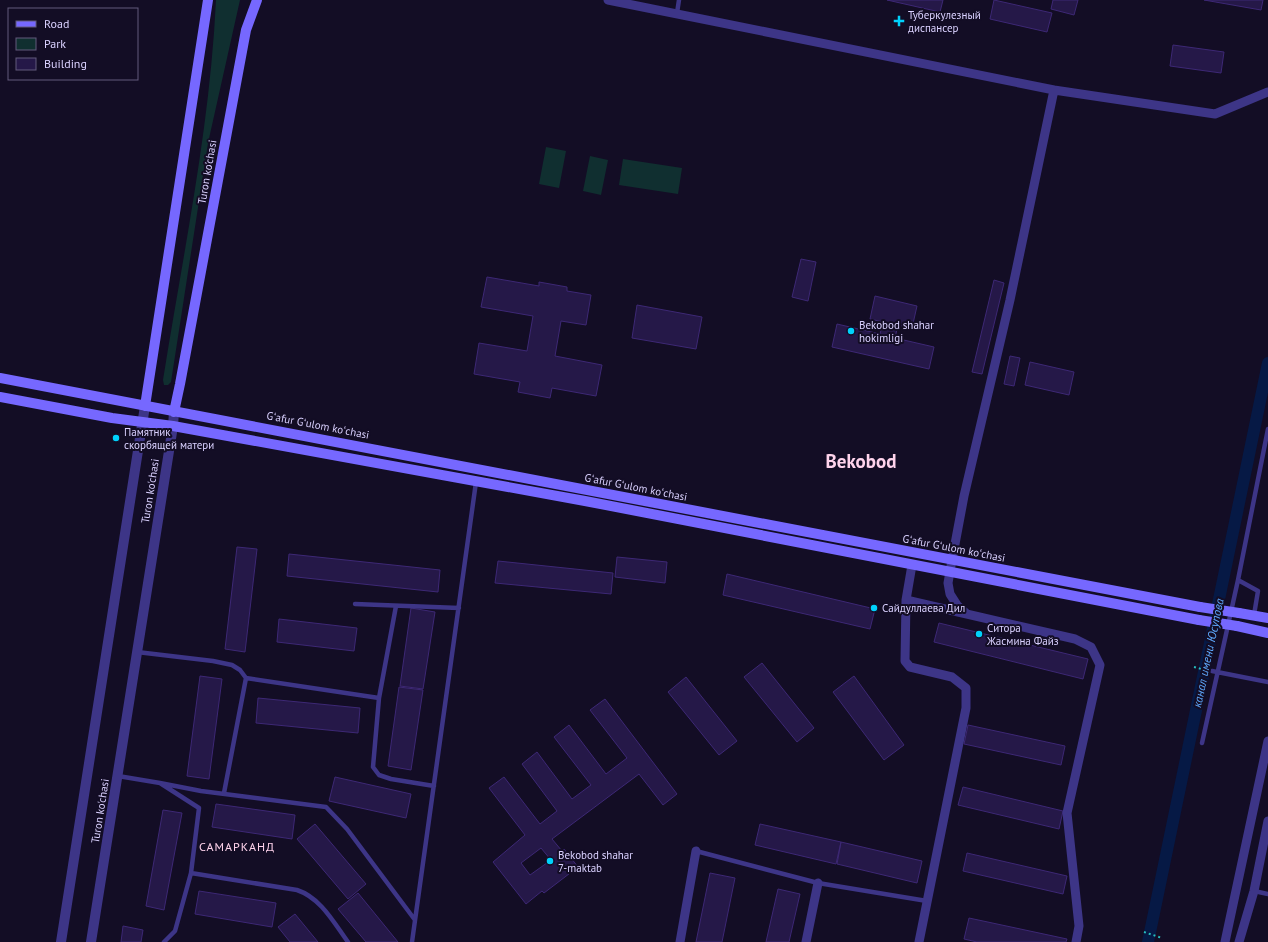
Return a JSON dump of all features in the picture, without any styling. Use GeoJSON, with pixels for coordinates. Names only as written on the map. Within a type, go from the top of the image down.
{"type":"FeatureCollection","features":[{"type":"Feature","properties":{"kind":"main road","name":"Turon ko'chasi"},"geometry":{"type":"LineString","coordinates":[[145,406],[208,0]]}},
{"type":"Feature","properties":{"kind":"main road","name":"Turon ko'chasi"},"geometry":{"type":"LineString","coordinates":[[174,412],[246,30],[257,0]]}},
{"type":"Feature","properties":{"kind":"main road","name":"Gʻafur Gʻulom koʻchasi"},"geometry":{"type":"LineString","coordinates":[[0,378],[174,412],[210,417],[950,573],[1268,633]]}},
{"type":"Feature","properties":{"kind":"main road","name":"Gʻafur Gʻulom koʻchasi"},"geometry":{"type":"LineString","coordinates":[[0,397],[173,426],[476,482],[586,496],[952,560],[1200,607],[1254,614],[1268,618]]}},
{"type":"Feature","properties":{"kind":"street"},"geometry":{"type":"LineString","coordinates":[[608,0],[1054,90],[1215,114],[1268,92]]}},
{"type":"Feature","properties":{"kind":"street"},"geometry":{"type":"LineString","coordinates":[[967,614],[957,605],[950,594],[948,583],[964,496],[1010,300],[1054,90]]}},
{"type":"Feature","properties":{"kind":"street","name":"Turon ko'chasi"},"geometry":{"type":"LineString","coordinates":[[61,942],[145,406]]}},
{"type":"Feature","properties":{"kind":"street","name":"Turon ko'chasi"},"geometry":{"type":"LineString","coordinates":[[91,942],[174,412]]}},
{"type":"Feature","properties":{"kind":"street"},"geometry":{"type":"LineString","coordinates":[[912,565],[906,600],[905,660],[910,667],[952,678],[966,688],[966,708],[919,942]]}},
{"type":"Feature","properties":{"kind":"street"},"geometry":{"type":"LineString","coordinates":[[906,600],[1075,639],[1091,647],[1100,665],[1067,813],[1079,926],[1076,942]]}},
{"type":"Feature","properties":{"kind":"street"},"geometry":{"type":"LineString","coordinates":[[1225,942],[1268,741]]}},
{"type":"Feature","properties":{"kind":"street"},"geometry":{"type":"LineString","coordinates":[[1239,942],[1254,891],[1268,822]]}},
{"type":"Feature","properties":{"kind":"street"},"geometry":{"type":"LineString","coordinates":[[680,942],[696,851]]}},
{"type":"Feature","properties":{"kind":"street"},"geometry":{"type":"LineString","coordinates":[[806,942],[818,883]]}},
{"type":"Feature","properties":{"kind":"lane"},"geometry":{"type":"LineString","coordinates":[[677,13],[679,0]]}},
{"type":"Feature","properties":{"kind":"lane"},"geometry":{"type":"LineString","coordinates":[[1202,743],[1215,672],[1238,580],[1268,429]]}},
{"type":"Feature","properties":{"kind":"lane"},"geometry":{"type":"LineString","coordinates":[[412,942],[476,482]]}},
{"type":"Feature","properties":{"kind":"lane"},"geometry":{"type":"LineString","coordinates":[[1238,580],[1258,592],[1254,614]]}},
{"type":"Feature","properties":{"kind":"lane"},"geometry":{"type":"LineString","coordinates":[[355,604],[458,608]]}},
{"type":"Feature","properties":{"kind":"lane"},"geometry":{"type":"LineString","coordinates":[[396,606],[379,698],[373,767],[378,775],[391,779],[434,786]]}},
{"type":"Feature","properties":{"kind":"lane"},"geometry":{"type":"LineString","coordinates":[[137,652],[213,661],[232,665],[240,670],[246,678],[379,698]]}},
{"type":"Feature","properties":{"kind":"lane"},"geometry":{"type":"LineString","coordinates":[[1215,672],[1268,682]]}},
{"type":"Feature","properties":{"kind":"lane"},"geometry":{"type":"LineString","coordinates":[[224,793],[246,678]]}},
{"type":"Feature","properties":{"kind":"lane"},"geometry":{"type":"LineString","coordinates":[[117,776],[326,807],[347,829],[416,920]]}},
{"type":"Feature","properties":{"kind":"lane"},"geometry":{"type":"LineString","coordinates":[[160,783],[199,808],[191,873],[175,931],[164,942]]}},
{"type":"Feature","properties":{"kind":"lane"},"geometry":{"type":"LineString","coordinates":[[696,851],[818,883],[927,901]]}},
{"type":"Feature","properties":{"kind":"lane"},"geometry":{"type":"LineString","coordinates":[[191,873],[297,890],[307,893],[319,903],[348,942]]}},
{"type":"Feature","properties":{"kind":"lane"},"geometry":{"type":"LineString","coordinates":[[1254,891],[1268,894]]}},
{"type":"Feature","properties":{"kind":"path"},"geometry":{"type":"LineString","coordinates":[[1194,668],[1215,672]]}},
{"type":"Feature","properties":{"kind":"path"},"geometry":{"type":"LineString","coordinates":[[1144,932],[1162,938]]}},
{"type":"Feature","properties":{"kind":"green space"},"geometry":{"type":"Polygon","coordinates":[[[216,0],[240,0],[208,143],[171,382],[168,385],[164,385],[163,380],[202,143],[213,48],[216,0]]]}},
{"type":"Feature","properties":{"kind":"green space"},"geometry":{"type":"Polygon","coordinates":[[[546,147],[566,151],[559,188],[539,184],[546,147]]]}},
{"type":"Feature","properties":{"kind":"green space"},"geometry":{"type":"Polygon","coordinates":[[[590,156],[608,160],[601,195],[583,191],[590,156]]]}},
{"type":"Feature","properties":{"kind":"green space"},"geometry":{"type":"Polygon","coordinates":[[[623,159],[682,168],[678,194],[619,185],[623,159]]]}},
{"type":"Feature","properties":{"kind":"building"},"geometry":{"type":"Polygon","coordinates":[[[887,0],[943,0],[940,12],[887,0]]]}},
{"type":"Feature","properties":{"kind":"building"},"geometry":{"type":"Polygon","coordinates":[[[994,0],[1052,13],[1047,32],[990,19],[994,0]]]}},
{"type":"Feature","properties":{"kind":"building"},"geometry":{"type":"Polygon","coordinates":[[[1053,0],[1078,0],[1074,15],[1051,9],[1053,0]]]}},
{"type":"Feature","properties":{"kind":"building"},"geometry":{"type":"Polygon","coordinates":[[[1204,0],[1263,0],[1261,10],[1204,0]]]}},
{"type":"Feature","properties":{"kind":"building"},"geometry":{"type":"Polygon","coordinates":[[[1173,45],[1224,52],[1221,73],[1170,66],[1173,45]]]}},
{"type":"Feature","properties":{"kind":"building"},"geometry":{"type":"Polygon","coordinates":[[[801,259],[816,262],[808,301],[792,297],[801,259]]]}},
{"type":"Feature","properties":{"kind":"building"},"geometry":{"type":"Polygon","coordinates":[[[487,277],[539,286],[539,282],[567,287],[567,291],[591,295],[586,325],[561,321],[555,356],[602,365],[596,396],[552,388],[550,398],[518,392],[520,382],[474,374],[479,343],[527,351],[533,316],[481,307],[487,277]]]}},
{"type":"Feature","properties":{"kind":"building"},"geometry":{"type":"Polygon","coordinates":[[[994,280],[1004,283],[982,374],[972,372],[994,280]]]}},
{"type":"Feature","properties":{"kind":"building","name":"Bekobod shahar hokimligi"},"geometry":{"type":"Polygon","coordinates":[[[875,296],[917,306],[912,328],[898,325],[895,338],[934,347],[929,369],[832,347],[837,324],[880,334],[883,322],[870,319],[875,296]]]}},
{"type":"Feature","properties":{"kind":"building"},"geometry":{"type":"Polygon","coordinates":[[[637,305],[702,317],[696,349],[632,338],[637,305]]]}},
{"type":"Feature","properties":{"kind":"building"},"geometry":{"type":"Polygon","coordinates":[[[1010,356],[1020,358],[1014,386],[1004,384],[1010,356]]]}},
{"type":"Feature","properties":{"kind":"building"},"geometry":{"type":"Polygon","coordinates":[[[1030,362],[1074,372],[1069,395],[1025,385],[1030,362]]]}},
{"type":"Feature","properties":{"kind":"building"},"geometry":{"type":"Polygon","coordinates":[[[237,547],[257,549],[245,652],[225,649],[237,547]]]}},
{"type":"Feature","properties":{"kind":"building"},"geometry":{"type":"Polygon","coordinates":[[[289,554],[440,570],[438,592],[287,576],[289,554]]]}},
{"type":"Feature","properties":{"kind":"building"},"geometry":{"type":"Polygon","coordinates":[[[617,557],[667,562],[665,583],[615,577],[617,557]]]}},
{"type":"Feature","properties":{"kind":"building"},"geometry":{"type":"Polygon","coordinates":[[[498,561],[613,573],[611,594],[495,583],[498,561]]]}},
{"type":"Feature","properties":{"kind":"building"},"geometry":{"type":"Polygon","coordinates":[[[727,574],[875,609],[870,629],[723,595],[727,574]]]}},
{"type":"Feature","properties":{"kind":"building"},"geometry":{"type":"Polygon","coordinates":[[[411,608],[435,612],[423,689],[400,686],[411,608]]]}},
{"type":"Feature","properties":{"kind":"building"},"geometry":{"type":"Polygon","coordinates":[[[279,619],[357,628],[354,651],[277,642],[279,619]]]}},
{"type":"Feature","properties":{"kind":"building"},"geometry":{"type":"Polygon","coordinates":[[[939,623],[1088,659],[1083,679],[934,642],[939,623]]]}},
{"type":"Feature","properties":{"kind":"building"},"geometry":{"type":"Polygon","coordinates":[[[762,663],[814,728],[797,742],[744,677],[762,663]]]}},
{"type":"Feature","properties":{"kind":"building"},"geometry":{"type":"Polygon","coordinates":[[[200,676],[222,679],[209,779],[187,776],[200,676]]]}},
{"type":"Feature","properties":{"kind":"building"},"geometry":{"type":"Polygon","coordinates":[[[854,676],[904,745],[884,760],[833,692],[854,676]]]}},
{"type":"Feature","properties":{"kind":"building"},"geometry":{"type":"Polygon","coordinates":[[[686,677],[737,741],[719,755],[668,692],[686,677]]]}},
{"type":"Feature","properties":{"kind":"building"},"geometry":{"type":"Polygon","coordinates":[[[399,687],[423,690],[411,770],[388,766],[399,687]]]}},
{"type":"Feature","properties":{"kind":"building"},"geometry":{"type":"Polygon","coordinates":[[[258,698],[360,708],[358,733],[256,723],[258,698]]]}},
{"type":"Feature","properties":{"kind":"building"},"geometry":{"type":"Polygon","coordinates":[[[605,699],[677,794],[663,805],[639,774],[552,839],[562,851],[564,849],[578,867],[544,893],[542,891],[526,904],[493,862],[525,835],[489,788],[504,777],[540,824],[557,811],[522,764],[537,752],[572,799],[591,785],[554,737],[569,725],[606,774],[627,758],[590,710],[605,699]],[[541,848],[521,863],[530,875],[551,860],[541,848]]]}},
{"type":"Feature","properties":{"kind":"building"},"geometry":{"type":"Polygon","coordinates":[[[968,725],[1065,746],[1061,765],[964,744],[968,725]]]}},
{"type":"Feature","properties":{"kind":"building"},"geometry":{"type":"Polygon","coordinates":[[[335,777],[411,794],[406,818],[329,801],[335,777]]]}},
{"type":"Feature","properties":{"kind":"building"},"geometry":{"type":"Polygon","coordinates":[[[963,787],[1063,811],[1059,829],[958,805],[963,787]]]}},
{"type":"Feature","properties":{"kind":"building"},"geometry":{"type":"Polygon","coordinates":[[[216,804],[295,815],[292,839],[212,827],[216,804]]]}},
{"type":"Feature","properties":{"kind":"building"},"geometry":{"type":"Polygon","coordinates":[[[163,810],[182,813],[164,910],[146,906],[163,810]]]}},
{"type":"Feature","properties":{"kind":"building"},"geometry":{"type":"Polygon","coordinates":[[[315,824],[366,884],[348,899],[297,839],[315,824]]]}},
{"type":"Feature","properties":{"kind":"building"},"geometry":{"type":"Polygon","coordinates":[[[760,824],[841,842],[836,864],[755,845],[760,824]]]}},
{"type":"Feature","properties":{"kind":"building"},"geometry":{"type":"Polygon","coordinates":[[[841,842],[922,861],[917,883],[837,864],[841,842]]]}},
{"type":"Feature","properties":{"kind":"building"},"geometry":{"type":"Polygon","coordinates":[[[967,853],[1067,876],[1063,894],[963,871],[967,853]]]}},
{"type":"Feature","properties":{"kind":"building"},"geometry":{"type":"Polygon","coordinates":[[[710,873],[735,878],[722,942],[696,942],[710,873]]]}},
{"type":"Feature","properties":{"kind":"building"},"geometry":{"type":"Polygon","coordinates":[[[778,889],[800,894],[789,942],[766,942],[778,889]]]}},
{"type":"Feature","properties":{"kind":"building"},"geometry":{"type":"Polygon","coordinates":[[[199,891],[276,903],[272,927],[195,914],[199,891]]]}},
{"type":"Feature","properties":{"kind":"building"},"geometry":{"type":"Polygon","coordinates":[[[358,893],[398,942],[366,942],[338,909],[358,893]]]}},
{"type":"Feature","properties":{"kind":"building"},"geometry":{"type":"Polygon","coordinates":[[[295,914],[318,942],[290,942],[278,927],[295,914]]]}},
{"type":"Feature","properties":{"kind":"building"},"geometry":{"type":"Polygon","coordinates":[[[969,918],[1067,939],[1066,942],[977,942],[964,939],[969,918]]]}},
{"type":"Feature","properties":{"kind":"building"},"geometry":{"type":"Polygon","coordinates":[[[123,926],[143,930],[141,942],[121,942],[123,926]]]}},
{"type":"Feature","properties":{"kind":"waterway","name":"канал имени Юсупова"},"geometry":{"type":"LineString","coordinates":[[1148,942],[1268,363]]}},
{"type":"Feature","properties":{"kind":"place","name":"Туберкулезный диспансер"},"geometry":{"type":"Point","coordinates":[899,21]}},
{"type":"Feature","properties":{"kind":"place","name":"Bekobod shahar hokimligi"},"geometry":{"type":"Point","coordinates":[851,331]}},
{"type":"Feature","properties":{"kind":"place","name":"Памятник скорбящей матери"},"geometry":{"type":"Point","coordinates":[116,438]}},
{"type":"Feature","properties":{"kind":"place","name":"Сайдуллаева Дил"},"geometry":{"type":"Point","coordinates":[874,608]}},
{"type":"Feature","properties":{"kind":"place","name":"Ситора Жасмина Файз"},"geometry":{"type":"Point","coordinates":[979,634]}},
{"type":"Feature","properties":{"kind":"place","name":"Bekobod shahar 7-maktab"},"geometry":{"type":"Point","coordinates":[550,861]}},
{"type":"Feature","properties":{"kind":"district","name":"Bekobod"},"geometry":{"type":"Point","coordinates":[861,461]}},
{"type":"Feature","properties":{"kind":"district","name":"САМАРКАНД"},"geometry":{"type":"Point","coordinates":[237,846]}}]}
